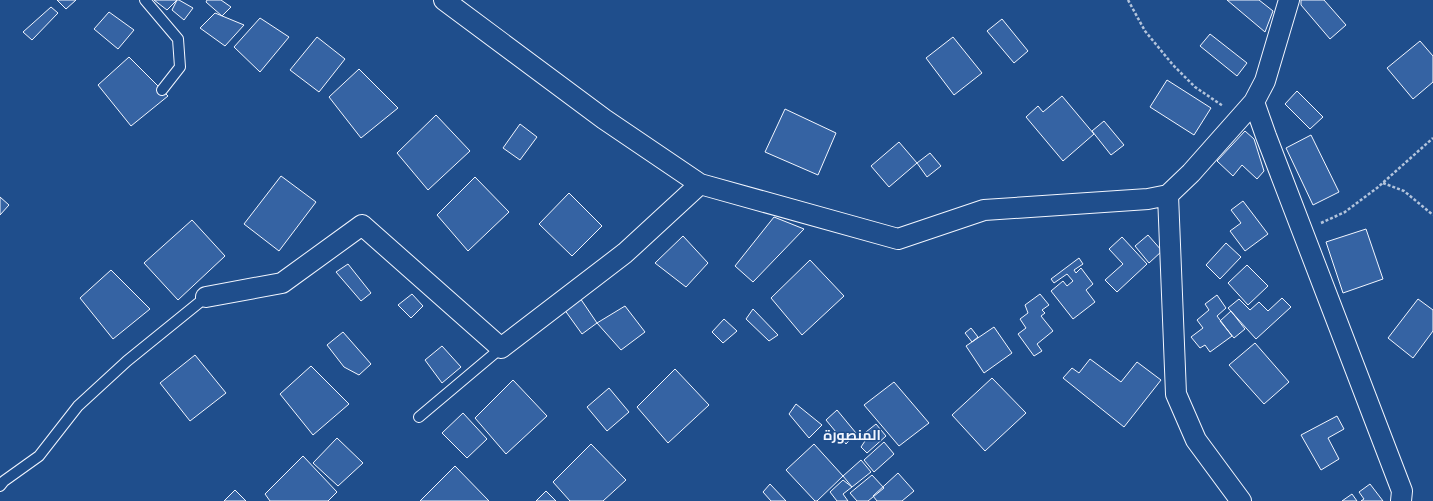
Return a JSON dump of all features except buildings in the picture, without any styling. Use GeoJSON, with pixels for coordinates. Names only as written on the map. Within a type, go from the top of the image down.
{"type":"FeatureCollection","features":[{"type":"Feature","properties":{"kind":"street"},"geometry":{"type":"LineString","coordinates":[[444,0],[604,119],[700,184],[898,239],[984,210],[1148,199],[1168,195],[1191,173],[1254,102],[1265,81],[1289,0]]}},
{"type":"Feature","properties":{"kind":"street"},"geometry":{"type":"LineString","coordinates":[[1254,102],[1301,229],[1402,491],[1401,501]]}},
{"type":"Feature","properties":{"kind":"street"},"geometry":{"type":"LineString","coordinates":[[206,297],[282,283],[362,225],[501,348],[625,253],[700,184]]}},
{"type":"Feature","properties":{"kind":"street"},"geometry":{"type":"LineString","coordinates":[[1168,195],[1176,394],[1196,440],[1241,501]]}},
{"type":"Feature","properties":{"kind":"lane"},"geometry":{"type":"LineString","coordinates":[[145,0],[178,39],[180,67],[162,90]]}},
{"type":"Feature","properties":{"kind":"lane"},"geometry":{"type":"LineString","coordinates":[[0,486],[4,481],[39,456],[78,406],[127,361],[206,297]]}},
{"type":"Feature","properties":{"kind":"lane"},"geometry":{"type":"LineString","coordinates":[[419,417],[501,348]]}},
{"type":"Feature","properties":{"kind":"path"},"geometry":{"type":"LineString","coordinates":[[1128,0],[1145,31],[1173,65],[1195,87],[1240,118]]}},
{"type":"Feature","properties":{"kind":"path"},"geometry":{"type":"LineString","coordinates":[[1301,229],[1324,222],[1345,212],[1383,183],[1433,138]]}},
{"type":"Feature","properties":{"kind":"path"},"geometry":{"type":"LineString","coordinates":[[1383,183],[1404,192],[1433,215]]}},
{"type":"Feature","properties":{"kind":"district","name":"المنصورة"},"geometry":{"type":"Point","coordinates":[852,435]}}]}
